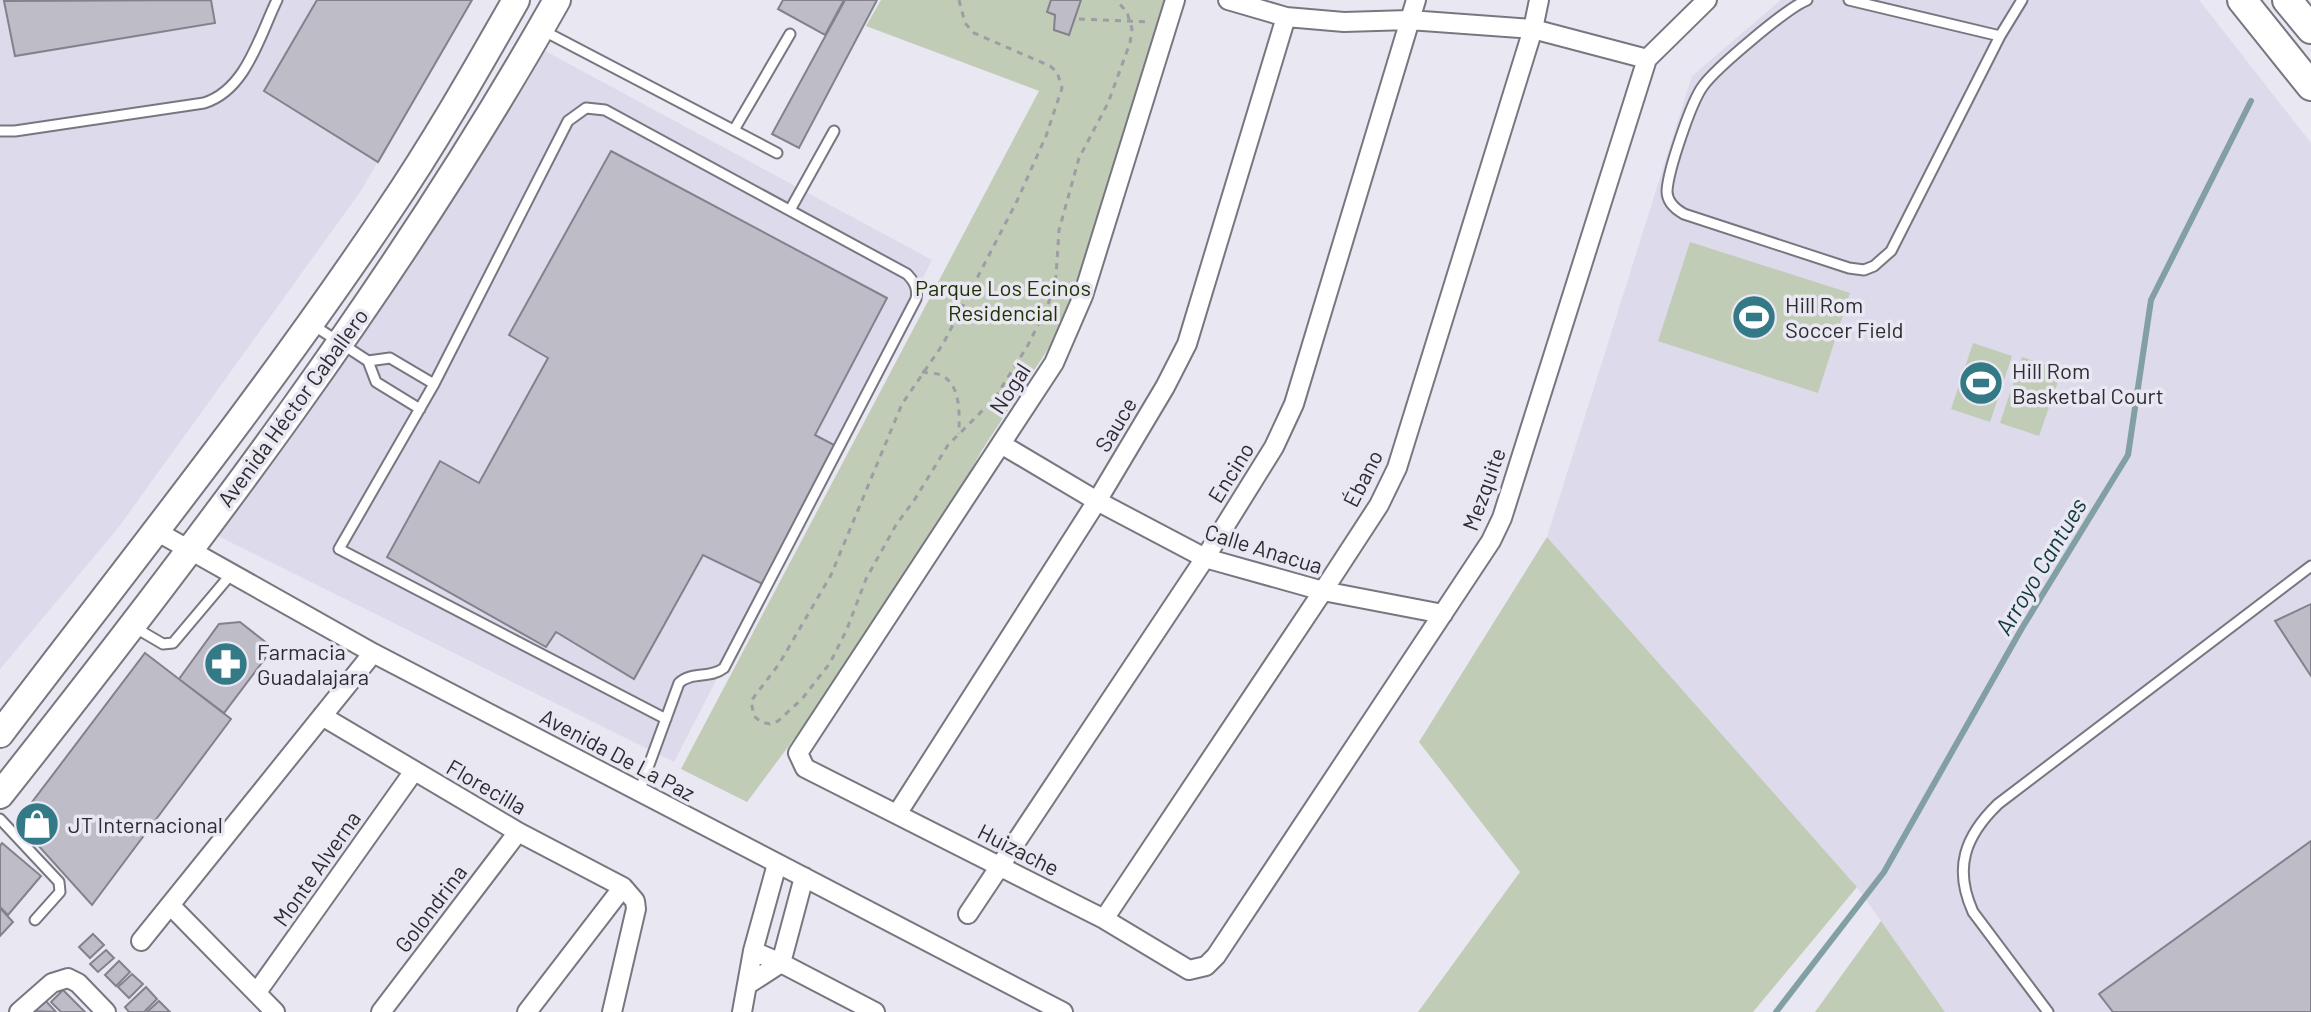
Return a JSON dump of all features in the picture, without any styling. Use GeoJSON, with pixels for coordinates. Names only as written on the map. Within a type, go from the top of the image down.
{"type":"FeatureCollection","features":[{"type":"Feature","properties":{"kind":"main road","name":"Avenida Héctor Caballero"},"geometry":{"type":"LineString","coordinates":[[0,734],[310,323],[404,187],[461,97],[516,0]]}},
{"type":"Feature","properties":{"kind":"main road","name":"Avenida Héctor Caballero"},"geometry":{"type":"LineString","coordinates":[[0,795],[189,549],[340,344],[470,146],[557,0]]}},
{"type":"Feature","properties":{"kind":"main road"},"geometry":{"type":"LineString","coordinates":[[2242,0],[2311,86]]}},
{"type":"Feature","properties":{"kind":"main road"},"geometry":{"type":"LineString","coordinates":[[0,745],[25,764]]}},
{"type":"Feature","properties":{"kind":"street","name":"Nogal"},"geometry":{"type":"LineString","coordinates":[[799,760],[801,747],[1054,363],[1083,296],[1175,0]]}},
{"type":"Feature","properties":{"kind":"street"},"geometry":{"type":"LineString","coordinates":[[1228,0],[1286,17],[1344,22],[1409,20],[1533,29],[1647,59]]}},
{"type":"Feature","properties":{"kind":"street","name":"Encino"},"geometry":{"type":"LineString","coordinates":[[968,914],[1205,558],[1274,447],[1294,404],[1416,0]]}},
{"type":"Feature","properties":{"kind":"street","name":"Ébano"},"geometry":{"type":"LineString","coordinates":[[1104,919],[1379,505],[1397,468],[1533,29],[1539,0]]}},
{"type":"Feature","properties":{"kind":"street","name":"Mezquite"},"geometry":{"type":"LineString","coordinates":[[1216,956],[1491,541],[1502,518],[1647,59],[1707,0]]}},
{"type":"Feature","properties":{"kind":"street","name":"Sauce"},"geometry":{"type":"LineString","coordinates":[[897,814],[1097,501],[1187,344],[1286,17]]}},
{"type":"Feature","properties":{"kind":"street","name":"Calle Anacua"},"geometry":{"type":"LineString","coordinates":[[1001,444],[1097,501],[1205,558],[1323,591],[1443,614]]}},
{"type":"Feature","properties":{"kind":"street","name":"Avenida De La Paz"},"geometry":{"type":"LineString","coordinates":[[156,531],[373,653],[1063,1012]]}},
{"type":"Feature","properties":{"kind":"street"},"geometry":{"type":"LineString","coordinates":[[141,941],[373,653]]}},
{"type":"Feature","properties":{"kind":"street","name":"Florecilla"},"geometry":{"type":"LineString","coordinates":[[322,716],[518,832],[627,891]]}},
{"type":"Feature","properties":{"kind":"street","name":"Huizache"},"geometry":{"type":"LineString","coordinates":[[799,760],[805,768],[1104,919],[1182,968],[1197,970],[1216,956]]}},
{"type":"Feature","properties":{"kind":"street","name":"Monte Alverna"},"geometry":{"type":"LineString","coordinates":[[257,992],[414,771]]}},
{"type":"Feature","properties":{"kind":"street","name":"Golondrina"},"geometry":{"type":"LineString","coordinates":[[381,1012],[518,832]]}},
{"type":"Feature","properties":{"kind":"street"},"geometry":{"type":"LineString","coordinates":[[742,1012],[753,951],[777,864]]}},
{"type":"Feature","properties":{"kind":"street"},"geometry":{"type":"LineString","coordinates":[[747,985],[781,963],[804,877]]}},
{"type":"Feature","properties":{"kind":"street"},"geometry":{"type":"LineString","coordinates":[[527,1012],[627,891],[636,909],[612,1012]]}},
{"type":"Feature","properties":{"kind":"street"},"geometry":{"type":"LineString","coordinates":[[170,905],[275,1012]]}},
{"type":"Feature","properties":{"kind":"street"},"geometry":{"type":"LineString","coordinates":[[753,951],[868,1011]]}},
{"type":"Feature","properties":{"kind":"street"},"geometry":{"type":"LineString","coordinates":[[19,1012],[52,983],[68,978],[78,983],[106,1012]]}},
{"type":"Feature","properties":{"kind":"lane"},"geometry":{"type":"LineString","coordinates":[[0,131],[46,127],[218,99],[231,89],[241,75],[277,0]]}},
{"type":"Feature","properties":{"kind":"lane"},"geometry":{"type":"LineString","coordinates":[[1807,0],[1780,18],[1703,86],[1691,112],[1667,193],[1674,209],[1684,214],[1849,268],[1864,270],[1874,266],[1891,251],[2000,36],[2022,0]]}},
{"type":"Feature","properties":{"kind":"lane"},"geometry":{"type":"LineString","coordinates":[[1849,0],[2000,36]]}},
{"type":"Feature","properties":{"kind":"lane"},"geometry":{"type":"LineString","coordinates":[[541,29],[777,153]]}},
{"type":"Feature","properties":{"kind":"lane"},"geometry":{"type":"LineString","coordinates":[[734,130],[790,34]]}},
{"type":"Feature","properties":{"kind":"lane"},"geometry":{"type":"LineString","coordinates":[[639,792],[683,679],[716,674],[724,668],[916,299],[916,284],[907,274],[605,110],[586,108],[568,121],[434,384],[339,549],[666,719]]}},
{"type":"Feature","properties":{"kind":"lane"},"geometry":{"type":"LineString","coordinates":[[790,210],[834,131]]}},
{"type":"Feature","properties":{"kind":"lane"},"geometry":{"type":"LineString","coordinates":[[310,323],[368,361],[376,382],[420,409]]}},
{"type":"Feature","properties":{"kind":"lane"},"geometry":{"type":"LineString","coordinates":[[368,361],[390,358],[434,384]]}},
{"type":"Feature","properties":{"kind":"lane"},"geometry":{"type":"LineString","coordinates":[[2048,1012],[1973,912],[1965,894],[1964,863],[1971,836],[1981,820],[1998,804],[2311,566]]}},
{"type":"Feature","properties":{"kind":"lane"},"geometry":{"type":"LineString","coordinates":[[131,625],[163,644],[173,643],[232,573]]}},
{"type":"Feature","properties":{"kind":"lane"},"geometry":{"type":"LineString","coordinates":[[0,819],[59,882],[60,892],[35,920]]}},
{"type":"Feature","properties":{"kind":"path"},"geometry":{"type":"LineString","coordinates":[[959,0],[965,23],[974,33],[1050,66],[1057,72],[1062,88],[1046,136],[1017,201],[943,344],[922,372],[889,433],[831,575],[779,664],[751,701],[754,716],[761,722],[770,724],[778,721],[802,699],[830,663],[866,579],[884,547],[933,467],[959,434],[995,398],[1048,305],[1056,276],[1059,230],[1079,158],[1108,103],[1130,43],[1132,29],[1127,12],[1116,0]]}},
{"type":"Feature","properties":{"kind":"path"},"geometry":{"type":"LineString","coordinates":[[1079,19],[1158,24]]}},
{"type":"Feature","properties":{"kind":"path"},"geometry":{"type":"LineString","coordinates":[[922,372],[941,375],[950,382],[958,403],[959,434]]}},
{"type":"Feature","properties":{"kind":"shaded area"},"geometry":{"type":"Polygon","coordinates":[[[0,0],[472,0],[360,192],[118,528],[0,669],[0,0]]]}},
{"type":"Feature","properties":{"kind":"shaded area"},"geometry":{"type":"Polygon","coordinates":[[[1781,0],[2199,0],[2311,143],[2311,1012],[1945,1012],[1857,887],[1547,537],[1692,76],[1781,0]]]}},
{"type":"Feature","properties":{"kind":"shaded area"},"geometry":{"type":"Polygon","coordinates":[[[536,46],[932,260],[674,762],[208,531],[536,46]]]}},
{"type":"Feature","properties":{"kind":"green space","name":"Parque Los Ecinos Residencial"},"geometry":{"type":"Polygon","coordinates":[[[881,0],[1166,0],[1065,323],[982,450],[939,528],[849,665],[747,802],[681,769],[1039,91],[866,26],[881,0]]]}},
{"type":"Feature","properties":{"kind":"green space","name":"Hill Rom Soccer Field"},"geometry":{"type":"Polygon","coordinates":[[[1690,242],[1850,293],[1818,393],[1658,341],[1690,242]]]}},
{"type":"Feature","properties":{"kind":"green space","name":"Hill Rom Basketbal Court"},"geometry":{"type":"Polygon","coordinates":[[[1973,343],[2012,356],[1990,422],[1951,409],[1973,343]]]}},
{"type":"Feature","properties":{"kind":"green space"},"geometry":{"type":"Polygon","coordinates":[[[2022,357],[2062,370],[2039,436],[2000,423],[2022,357]]]}},
{"type":"Feature","properties":{"kind":"green space"},"geometry":{"type":"Polygon","coordinates":[[[1547,537],[1857,887],[1753,1012],[1418,1012],[1520,872],[1419,742],[1547,537]]]}},
{"type":"Feature","properties":{"kind":"green space"},"geometry":{"type":"Polygon","coordinates":[[[1881,921],[1945,1012],[1815,1012],[1881,921]]]}},
{"type":"Feature","properties":{"kind":"building"},"geometry":{"type":"Polygon","coordinates":[[[211,0],[215,23],[15,56],[4,1],[211,0]]]}},
{"type":"Feature","properties":{"kind":"building"},"geometry":{"type":"Polygon","coordinates":[[[317,0],[472,0],[378,162],[264,91],[317,0]]]}},
{"type":"Feature","properties":{"kind":"building"},"geometry":{"type":"Polygon","coordinates":[[[783,0],[844,0],[825,35],[778,9],[783,0]]]}},
{"type":"Feature","properties":{"kind":"building"},"geometry":{"type":"Polygon","coordinates":[[[845,0],[877,0],[799,148],[772,134],[845,0]]]}},
{"type":"Feature","properties":{"kind":"building"},"geometry":{"type":"Polygon","coordinates":[[[1051,0],[1081,0],[1069,35],[1054,30],[1055,15],[1047,12],[1051,0]]]}},
{"type":"Feature","properties":{"kind":"building"},"geometry":{"type":"Polygon","coordinates":[[[611,151],[887,298],[815,435],[836,446],[765,585],[703,555],[634,679],[556,632],[546,647],[387,557],[440,461],[479,483],[548,358],[509,335],[611,151]]]}},
{"type":"Feature","properties":{"kind":"building"},"geometry":{"type":"Polygon","coordinates":[[[2311,604],[2311,676],[2275,621],[2311,604]]]}},
{"type":"Feature","properties":{"kind":"building","name":"Farmacia Guadalajara"},"geometry":{"type":"Polygon","coordinates":[[[240,622],[273,648],[224,713],[179,679],[219,624],[240,622]]]}},
{"type":"Feature","properties":{"kind":"building"},"geometry":{"type":"Polygon","coordinates":[[[145,653],[231,719],[92,905],[17,822],[145,653]]]}},
{"type":"Feature","properties":{"kind":"building"},"geometry":{"type":"Polygon","coordinates":[[[2311,841],[2311,1012],[2113,1012],[2099,994],[2311,841]]]}},
{"type":"Feature","properties":{"kind":"building"},"geometry":{"type":"Polygon","coordinates":[[[2,843],[41,876],[8,915],[0,907],[2,843]]]}},
{"type":"Feature","properties":{"kind":"building"},"geometry":{"type":"Polygon","coordinates":[[[0,908],[13,922],[0,936],[0,908]]]}},
{"type":"Feature","properties":{"kind":"building"},"geometry":{"type":"Polygon","coordinates":[[[93,934],[104,945],[90,958],[79,947],[93,934]]]}},
{"type":"Feature","properties":{"kind":"building"},"geometry":{"type":"Polygon","coordinates":[[[106,950],[114,958],[98,972],[90,964],[106,950]]]}},
{"type":"Feature","properties":{"kind":"building"},"geometry":{"type":"Polygon","coordinates":[[[119,961],[130,972],[116,986],[105,975],[119,961]]]}},
{"type":"Feature","properties":{"kind":"building"},"geometry":{"type":"Polygon","coordinates":[[[132,974],[143,984],[129,998],[118,987],[132,974]]]}},
{"type":"Feature","properties":{"kind":"building"},"geometry":{"type":"Polygon","coordinates":[[[146,987],[157,999],[144,1012],[129,1012],[125,1007],[146,987]]]}},
{"type":"Feature","properties":{"kind":"building"},"geometry":{"type":"Polygon","coordinates":[[[63,990],[85,1012],[61,1012],[51,1002],[63,990]]]}},
{"type":"Feature","properties":{"kind":"building"},"geometry":{"type":"Polygon","coordinates":[[[44,999],[56,1012],[32,1011],[44,999]]]}},
{"type":"Feature","properties":{"kind":"building"},"geometry":{"type":"Polygon","coordinates":[[[159,1001],[170,1012],[147,1012],[159,1001]]]}},
{"type":"Feature","properties":{"kind":"waterway","name":"Arroyo Cantues"},"geometry":{"type":"LineString","coordinates":[[1776,1012],[1884,872],[2022,628],[2128,455],[2151,300],[2251,101]]}},
{"type":"Feature","properties":{"kind":"place","name":"Hill Rom Soccer Field"},"geometry":{"type":"Point","coordinates":[1754,317]}},
{"type":"Feature","properties":{"kind":"place","name":"Hill Rom Basketbal Court"},"geometry":{"type":"Point","coordinates":[1981,383]}},
{"type":"Feature","properties":{"kind":"place","name":"Farmacia Guadalajara"},"geometry":{"type":"Point","coordinates":[226,664]}},
{"type":"Feature","properties":{"kind":"place","name":"JT Internacional"},"geometry":{"type":"Point","coordinates":[37,824]}}]}
